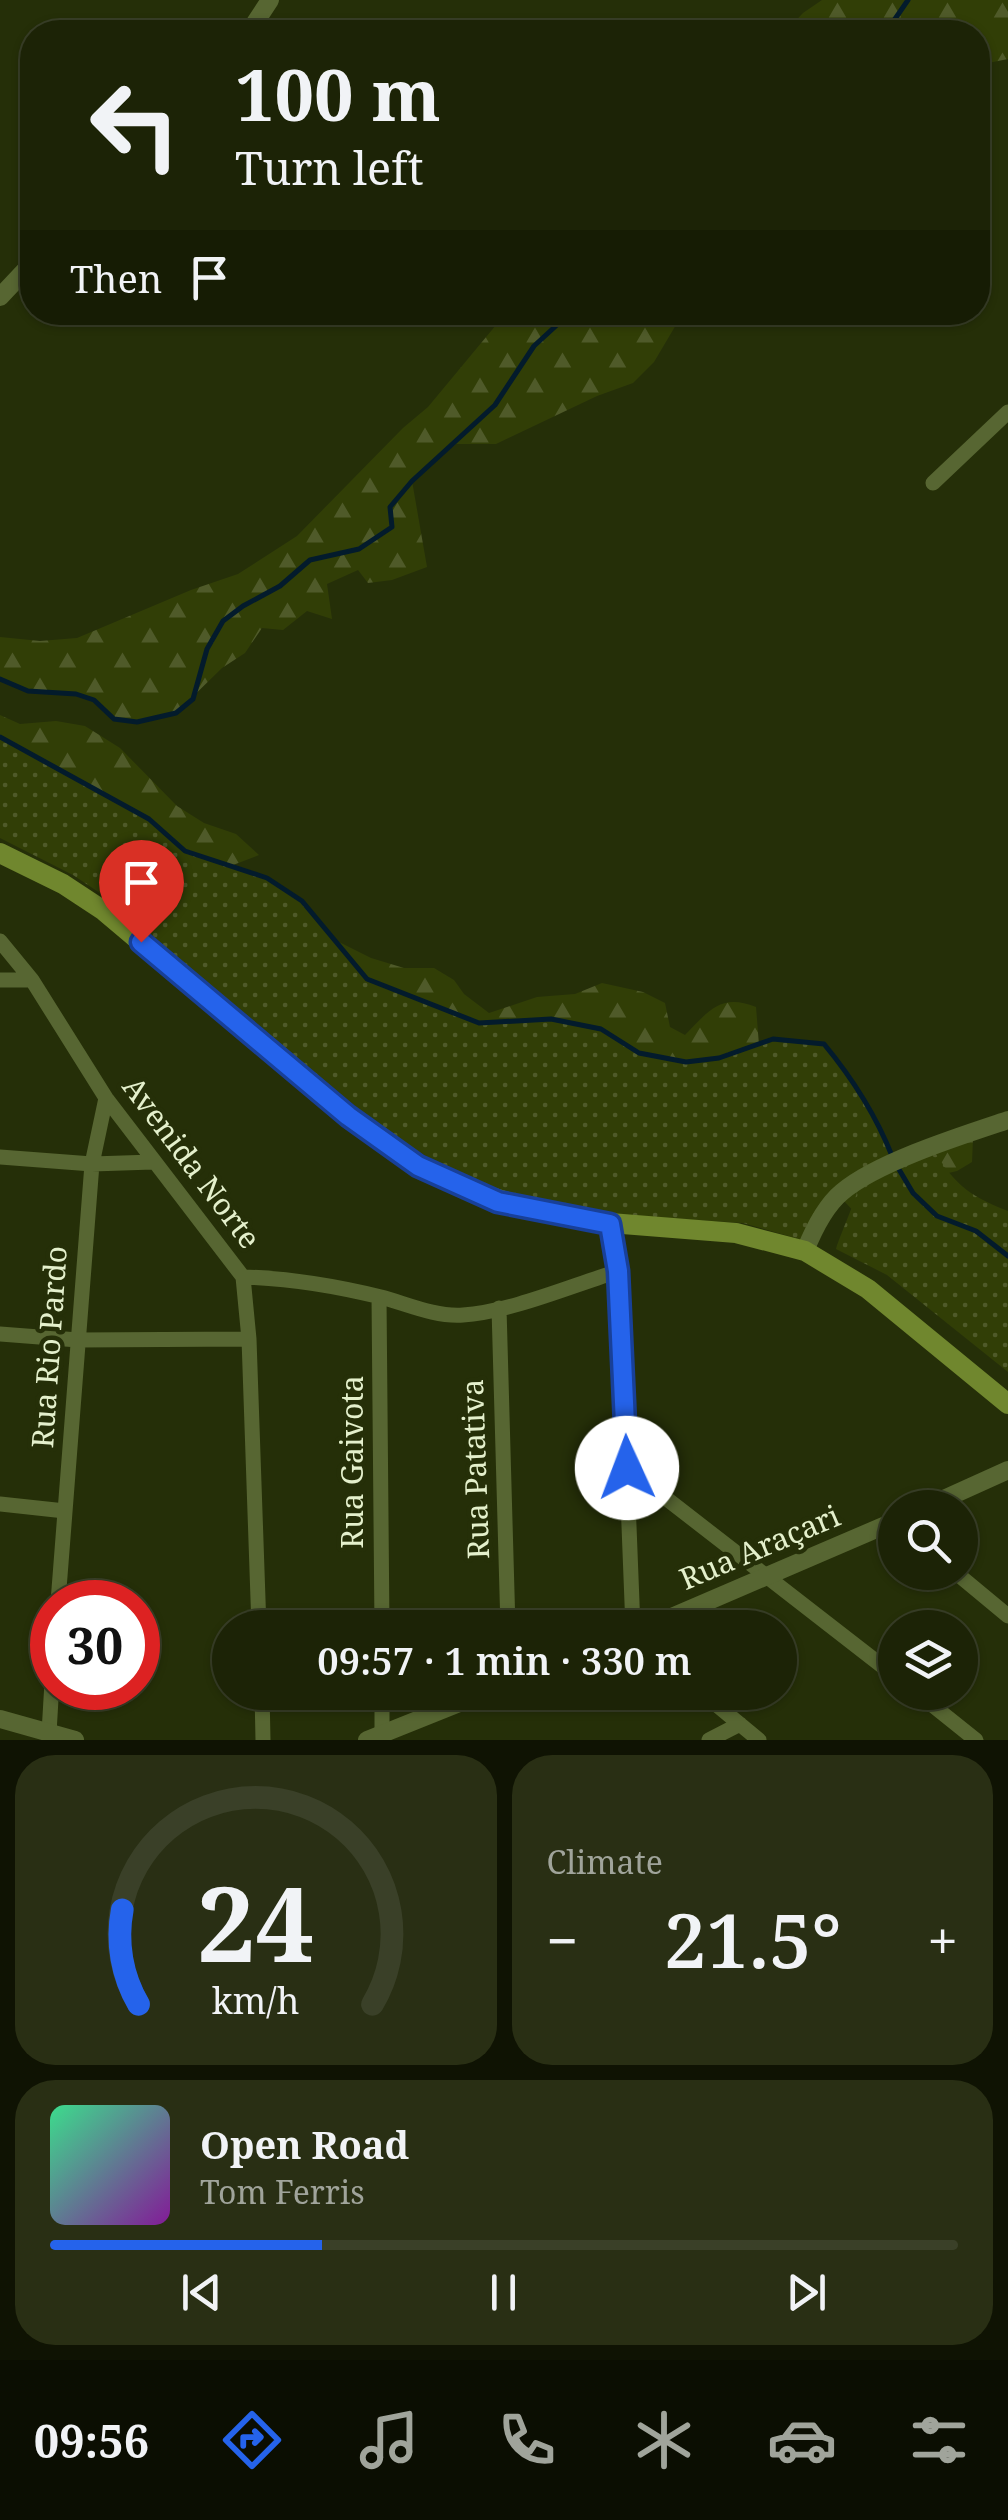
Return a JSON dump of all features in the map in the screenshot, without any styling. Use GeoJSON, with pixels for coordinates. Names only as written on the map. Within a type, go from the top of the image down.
{"type":"FeatureCollection","features":[{"type":"Feature","properties":{"kind":"main road"},"geometry":{"type":"LineString","coordinates":[[0,854],[63,884],[104,911],[348,1116],[418,1166],[498,1202],[610,1224],[736,1233],[805,1251],[868,1289],[1008,1404]]}},
{"type":"Feature","properties":{"kind":"street"},"geometry":{"type":"LineString","coordinates":[[0,298],[20,276]]}},
{"type":"Feature","properties":{"kind":"street"},"geometry":{"type":"LineString","coordinates":[[934,483],[1008,412]]}},
{"type":"Feature","properties":{"kind":"street","name":"Avenida Norte"},"geometry":{"type":"LineString","coordinates":[[0,941],[32,980],[106,1098],[243,1277],[249,1339],[258,1610]]}},
{"type":"Feature","properties":{"kind":"street"},"geometry":{"type":"LineString","coordinates":[[0,980],[32,980]]}},
{"type":"Feature","properties":{"kind":"street","name":"Rua Rio Pardo"},"geometry":{"type":"LineString","coordinates":[[60,1580],[92,1164],[106,1098]]}},
{"type":"Feature","properties":{"kind":"street"},"geometry":{"type":"LineString","coordinates":[[805,1251],[840,1194],[880,1170],[1008,1120]]}},
{"type":"Feature","properties":{"kind":"street"},"geometry":{"type":"LineString","coordinates":[[0,1157],[92,1164],[153,1162]]}},
{"type":"Feature","properties":{"kind":"street"},"geometry":{"type":"LineString","coordinates":[[610,1224],[618,1271],[631,1610]]}},
{"type":"Feature","properties":{"kind":"street"},"geometry":{"type":"LineString","coordinates":[[243,1277],[379,1296],[432,1312],[462,1316],[618,1271]]}},
{"type":"Feature","properties":{"kind":"street","name":"Rua Gaivota"},"geometry":{"type":"LineString","coordinates":[[379,1296],[382,1610]]}},
{"type":"Feature","properties":{"kind":"street","name":"Rua Patativa"},"geometry":{"type":"LineString","coordinates":[[499,1308],[507,1610]]}},
{"type":"Feature","properties":{"kind":"street"},"geometry":{"type":"LineString","coordinates":[[0,1334],[78,1340],[249,1339]]}},
{"type":"Feature","properties":{"kind":"street"},"geometry":{"type":"LineString","coordinates":[[627,1468],[878,1663]]}},
{"type":"Feature","properties":{"kind":"street"},"geometry":{"type":"LineString","coordinates":[[964,1490],[1008,1470]]}},
{"type":"Feature","properties":{"kind":"street"},"geometry":{"type":"LineString","coordinates":[[0,1504],[65,1511]]}},
{"type":"Feature","properties":{"kind":"street","name":"Rua Araçari"},"geometry":{"type":"LineString","coordinates":[[686,1610],[878,1528]]}},
{"type":"Feature","properties":{"kind":"street"},"geometry":{"type":"LineString","coordinates":[[976,1590],[1008,1616]]}},
{"type":"Feature","properties":{"kind":"street"},"geometry":{"type":"LineString","coordinates":[[49,1733],[50,1710]]}},
{"type":"Feature","properties":{"kind":"street"},"geometry":{"type":"LineString","coordinates":[[262,1710],[263,1740]]}},
{"type":"Feature","properties":{"kind":"street"},"geometry":{"type":"LineString","coordinates":[[375,1736],[379,1710]]}},
{"type":"Feature","properties":{"kind":"street"},"geometry":{"type":"LineString","coordinates":[[375,1736],[441,1710]]}},
{"type":"Feature","properties":{"kind":"street"},"geometry":{"type":"LineString","coordinates":[[723,1710],[759,1740]]}},
{"type":"Feature","properties":{"kind":"street"},"geometry":{"type":"LineString","coordinates":[[938,1710],[976,1740]]}},
{"type":"Feature","properties":{"kind":"street"},"geometry":{"type":"LineString","coordinates":[[0,1719],[75,1740]]}},
{"type":"Feature","properties":{"kind":"street"},"geometry":{"type":"LineString","coordinates":[[709,1740],[740,1724]]}},
{"type":"Feature","properties":{"kind":"green space"},"geometry":{"type":"Polygon","coordinates":[[[822,0],[1008,0],[1008,59],[990,63],[990,20],[796,20],[822,0]]]}},
{"type":"Feature","properties":{"kind":"green space"},"geometry":{"type":"Polygon","coordinates":[[[496,325],[676,325],[654,362],[633,383],[496,444],[456,444],[412,481],[427,567],[392,580],[368,583],[358,570],[327,584],[332,619],[307,611],[283,630],[262,628],[245,653],[222,668],[176,713],[137,722],[114,719],[94,700],[76,694],[28,691],[0,679],[0,637],[40,641],[77,638],[238,574],[297,536],[428,407],[496,325]]]}},
{"type":"Feature","properties":{"kind":"green space"},"geometry":{"type":"Polygon","coordinates":[[[0,715],[20,724],[56,721],[85,726],[120,748],[177,806],[204,823],[236,834],[259,855],[233,865],[267,878],[302,901],[333,939],[371,958],[404,968],[434,968],[454,980],[464,994],[489,1013],[537,997],[575,994],[602,983],[643,992],[665,1003],[670,1027],[685,1035],[716,1007],[744,1003],[756,1007],[759,1045],[773,1039],[824,1044],[865,1101],[897,1164],[973,1138],[972,1162],[940,1175],[861,1219],[828,1184],[793,1203],[0,793],[0,715]]]}},
{"type":"Feature","properties":{"kind":"green space"},"geometry":{"type":"Polygon","coordinates":[[[0,737],[149,819],[185,851],[267,878],[302,901],[367,979],[478,1023],[551,1019],[601,1029],[639,1053],[686,1062],[719,1058],[773,1039],[824,1044],[864,1099],[893,1160],[930,1145],[962,1186],[1008,1211],[1008,1372],[887,1275],[836,1249],[860,1176],[806,1241],[743,1223],[618,1215],[553,1205],[466,1180],[390,1134],[246,1017],[115,903],[73,875],[0,838],[0,737]]]}},
{"type":"Feature","properties":{"kind":"waterway"},"geometry":{"type":"LineString","coordinates":[[894,20],[908,0]]}},
{"type":"Feature","properties":{"kind":"waterway"},"geometry":{"type":"LineString","coordinates":[[0,679],[28,691],[76,694],[94,700],[114,719],[137,722],[176,713],[193,699],[207,649],[223,621],[280,586],[310,560],[359,549],[392,527],[390,507],[412,481],[495,405],[534,346],[557,325]]}},
{"type":"Feature","properties":{"kind":"waterway"},"geometry":{"type":"LineString","coordinates":[[0,737],[149,819],[185,851],[267,878],[302,901],[367,979],[479,1023],[551,1019],[601,1029],[639,1053],[686,1062],[719,1058],[773,1039],[824,1044],[862,1097],[892,1156]]}},
{"type":"Feature","properties":{"kind":"waterway"},"geometry":{"type":"LineString","coordinates":[[897,1166],[913,1193],[937,1216],[976,1231],[1008,1256]]}},
{"type":"Feature","properties":{"kind":"route"},"geometry":{"type":"LineString","coordinates":[[141,942],[348,1116],[418,1166],[498,1202],[610,1224],[618,1271],[627,1468]]}}]}
